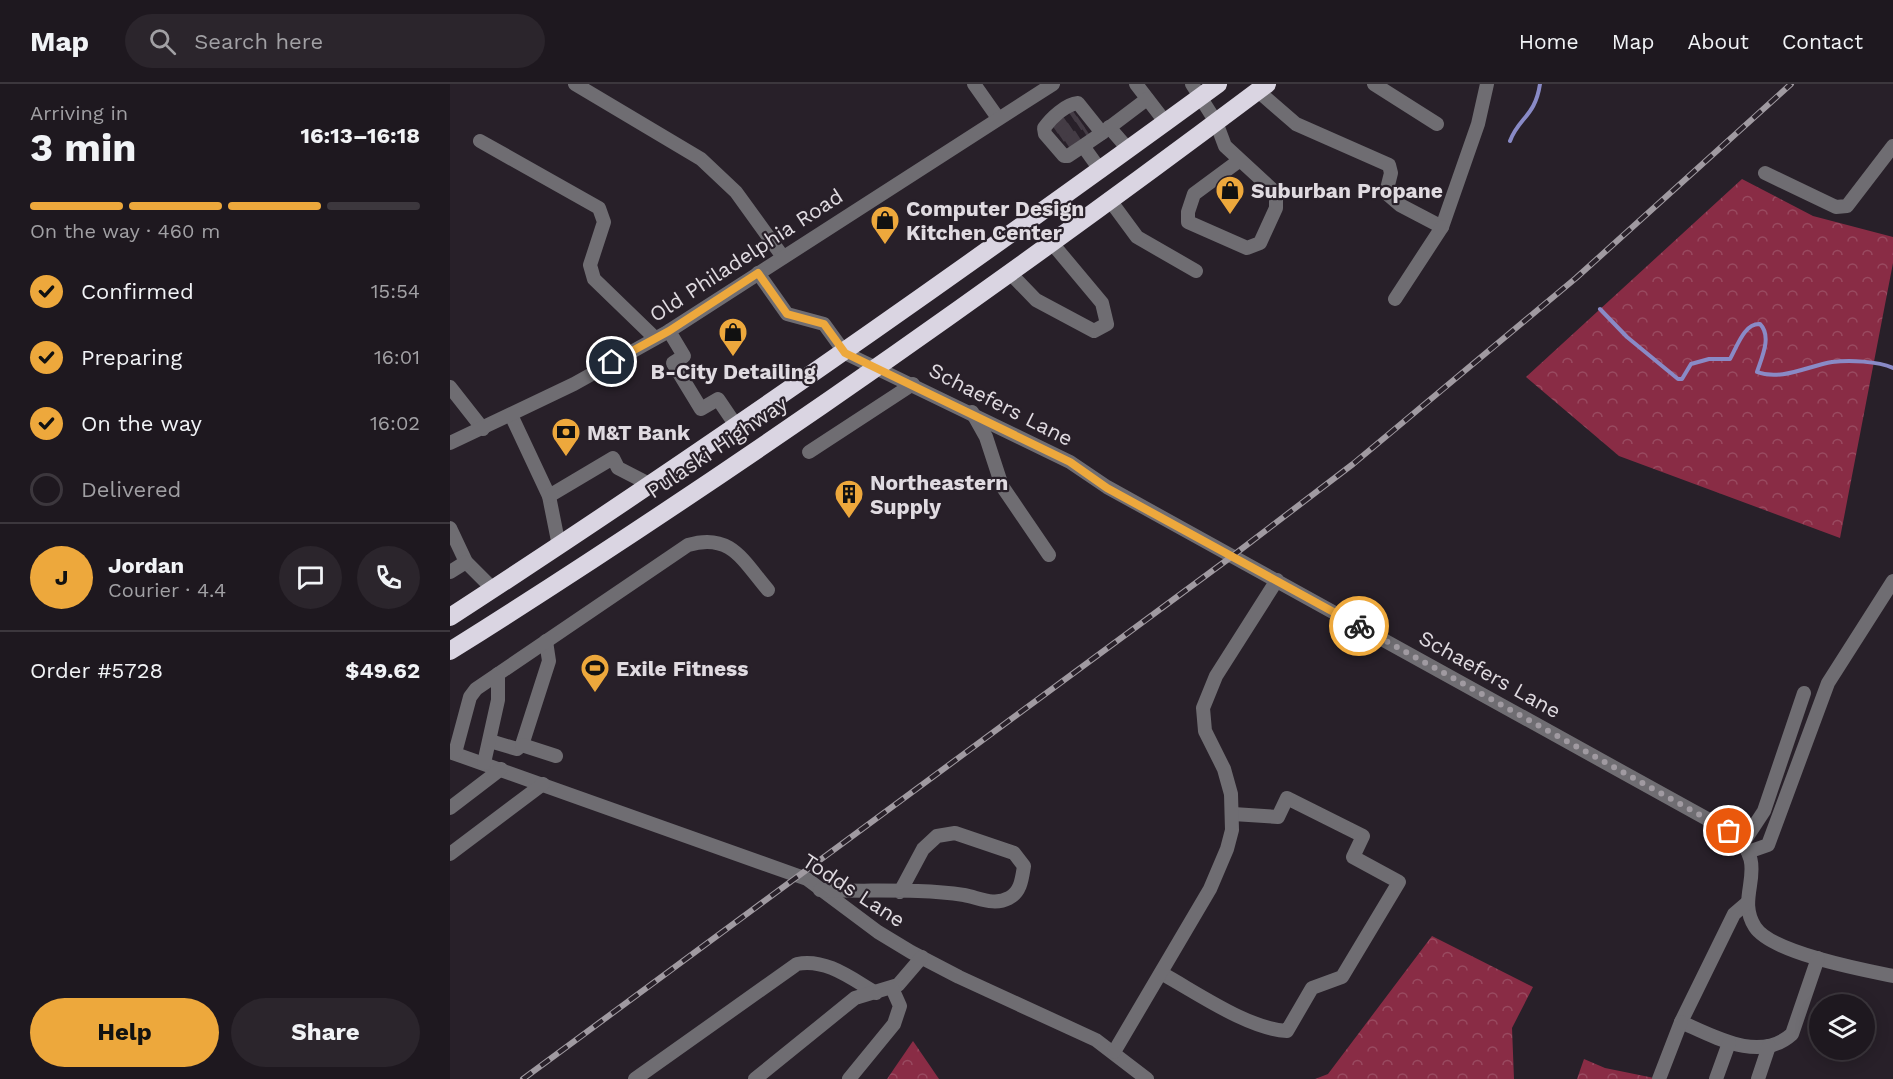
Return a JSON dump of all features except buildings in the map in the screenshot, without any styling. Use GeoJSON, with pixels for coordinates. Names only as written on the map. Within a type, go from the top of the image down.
{"type":"FeatureCollection","features":[{"type":"Feature","properties":{"kind":"highway","name":"Pulaski Highway"},"geometry":{"type":"LineString","coordinates":[[450,617],[651,485],[845,353],[1166,123],[1196,90],[1218,84]]}},
{"type":"Feature","properties":{"kind":"highway","name":"Pulaski Highway"},"geometry":{"type":"LineString","coordinates":[[450,651],[876,366],[1051,242],[1262,87]]}},
{"type":"Feature","properties":{"kind":"street"},"geometry":{"type":"LineString","coordinates":[[575,84],[701,159],[736,192],[783,257]]}},
{"type":"Feature","properties":{"kind":"street"},"geometry":{"type":"LineString","coordinates":[[974,84],[998,118]]}},
{"type":"Feature","properties":{"kind":"street","name":"Old Philadelphia Road"},"geometry":{"type":"LineString","coordinates":[[450,443],[511,415],[669,331],[1053,84]]}},
{"type":"Feature","properties":{"kind":"street"},"geometry":{"type":"LineString","coordinates":[[1136,84],[1166,123]]}},
{"type":"Feature","properties":{"kind":"street"},"geometry":{"type":"LineString","coordinates":[[1374,84],[1437,124]]}},
{"type":"Feature","properties":{"kind":"street"},"geometry":{"type":"LineString","coordinates":[[1395,299],[1442,227],[1478,124],[1487,84]]}},
{"type":"Feature","properties":{"kind":"street"},"geometry":{"type":"LineString","coordinates":[[1262,87],[1296,124],[1389,165],[1391,173],[1386,193],[1400,205],[1442,227]]}},
{"type":"Feature","properties":{"kind":"street"},"geometry":{"type":"LineString","coordinates":[[1196,90],[1216,122],[1226,146],[1276,193],[1276,208],[1260,243],[1247,248],[1188,222],[1188,212],[1194,194],[1240,160]]}},
{"type":"Feature","properties":{"kind":"street"},"geometry":{"type":"LineString","coordinates":[[1090,122],[1147,99]]}},
{"type":"Feature","properties":{"kind":"street"},"geometry":{"type":"LineString","coordinates":[[1090,122],[1083,146],[1068,156],[1056,139],[1044,128],[1049,120],[1073,103],[1078,103],[1090,122],[1129,150]]}},
{"type":"Feature","properties":{"kind":"street"},"geometry":{"type":"LineString","coordinates":[[480,141],[599,208],[604,222],[590,265],[594,279],[655,339]]}},
{"type":"Feature","properties":{"kind":"street"},"geometry":{"type":"LineString","coordinates":[[1083,146],[1101,171]]}},
{"type":"Feature","properties":{"kind":"street"},"geometry":{"type":"LineString","coordinates":[[1765,173],[1836,207],[1847,206],[1887,163],[1893,146]]}},
{"type":"Feature","properties":{"kind":"street"},"geometry":{"type":"LineString","coordinates":[[1109,199],[1137,237],[1196,271]]}},
{"type":"Feature","properties":{"kind":"street"},"geometry":{"type":"LineString","coordinates":[[1009,272],[1036,300],[1050,309],[1094,331],[1107,324],[1102,303],[1051,242]]}},
{"type":"Feature","properties":{"kind":"street"},"geometry":{"type":"LineString","coordinates":[[758,273],[787,314],[824,324],[845,353]]}},
{"type":"Feature","properties":{"kind":"street"},"geometry":{"type":"LineString","coordinates":[[669,331],[684,356],[673,363],[701,409],[718,399],[737,427]]}},
{"type":"Feature","properties":{"kind":"street","name":"Schaefers Lane"},"geometry":{"type":"LineString","coordinates":[[845,353],[972,412],[1070,462],[1107,488],[1729,831],[1745,847]]}},
{"type":"Feature","properties":{"kind":"street"},"geometry":{"type":"LineString","coordinates":[[809,452],[913,384]]}},
{"type":"Feature","properties":{"kind":"street"},"geometry":{"type":"LineString","coordinates":[[450,387],[483,429]]}},
{"type":"Feature","properties":{"kind":"street"},"geometry":{"type":"LineString","coordinates":[[972,412],[986,437],[1002,486],[1049,555]]}},
{"type":"Feature","properties":{"kind":"street"},"geometry":{"type":"LineString","coordinates":[[511,415],[549,496],[559,546]]}},
{"type":"Feature","properties":{"kind":"street"},"geometry":{"type":"LineString","coordinates":[[549,496],[613,458],[618,468],[651,485]]}},
{"type":"Feature","properties":{"kind":"street"},"geometry":{"type":"LineString","coordinates":[[450,528],[466,562],[494,589]]}},
{"type":"Feature","properties":{"kind":"street"},"geometry":{"type":"LineString","coordinates":[[453,753],[470,697],[476,689],[688,545],[710,540],[730,546],[768,590]]}},
{"type":"Feature","properties":{"kind":"street"},"geometry":{"type":"LineString","coordinates":[[450,572],[466,562]]}},
{"type":"Feature","properties":{"kind":"street"},"geometry":{"type":"LineString","coordinates":[[1114,1052],[1210,889],[1227,849],[1233,813],[1231,794],[1224,769],[1205,731],[1203,708],[1216,676],[1277,580]]}},
{"type":"Feature","properties":{"kind":"street"},"geometry":{"type":"LineString","coordinates":[[1745,847],[1768,844],[1828,683],[1893,581]]}},
{"type":"Feature","properties":{"kind":"street"},"geometry":{"type":"LineString","coordinates":[[1879,604],[1893,606]]}},
{"type":"Feature","properties":{"kind":"street"},"geometry":{"type":"LineString","coordinates":[[489,741],[517,749],[522,745],[549,660],[546,641]]}},
{"type":"Feature","properties":{"kind":"street"},"geometry":{"type":"LineString","coordinates":[[484,763],[498,700],[498,674]]}},
{"type":"Feature","properties":{"kind":"street"},"geometry":{"type":"LineString","coordinates":[[1804,693],[1764,811],[1745,847],[1753,868],[1748,902],[1751,920],[1764,936],[1780,945],[1818,958],[1893,976]]}},
{"type":"Feature","properties":{"kind":"street"},"geometry":{"type":"LineString","coordinates":[[522,745],[556,756]]}},
{"type":"Feature","properties":{"kind":"street","name":"Todds Lane"},"geometry":{"type":"LineString","coordinates":[[453,753],[782,868],[807,879],[878,932],[959,977],[1071,1027],[1114,1052],[1147,1079]]}},
{"type":"Feature","properties":{"kind":"street"},"geometry":{"type":"LineString","coordinates":[[450,808],[501,769]]}},
{"type":"Feature","properties":{"kind":"street"},"geometry":{"type":"LineString","coordinates":[[450,854],[543,784]]}},
{"type":"Feature","properties":{"kind":"street"},"geometry":{"type":"LineString","coordinates":[[1161,973],[1240,1016],[1278,1031],[1287,1031],[1312,988],[1342,977],[1399,882],[1353,857],[1363,836],[1287,798],[1278,817],[1233,813]]}},
{"type":"Feature","properties":{"kind":"street"},"geometry":{"type":"LineString","coordinates":[[820,890],[965,895],[994,902],[1011,898],[1021,885],[1024,866],[1014,853],[955,833],[937,836],[923,849],[900,892]]}},
{"type":"Feature","properties":{"kind":"street"},"geometry":{"type":"LineString","coordinates":[[1659,1079],[1682,1022],[1734,914],[1748,902]]}},
{"type":"Feature","properties":{"kind":"street"},"geometry":{"type":"LineString","coordinates":[[755,1079],[855,998],[892,988],[904,980],[922,957]]}},
{"type":"Feature","properties":{"kind":"street"},"geometry":{"type":"LineString","coordinates":[[1682,1022],[1729,1043],[1769,1046],[1782,1043],[1792,1034],[1818,958]]}},
{"type":"Feature","properties":{"kind":"street"},"geometry":{"type":"LineString","coordinates":[[635,1079],[798,964],[809,962],[827,965],[876,993]]}},
{"type":"Feature","properties":{"kind":"street"},"geometry":{"type":"LineString","coordinates":[[849,1079],[894,1024],[900,1006],[892,988]]}},
{"type":"Feature","properties":{"kind":"street"},"geometry":{"type":"LineString","coordinates":[[1716,1079],[1729,1043]]}},
{"type":"Feature","properties":{"kind":"street"},"geometry":{"type":"LineString","coordinates":[[1758,1079],[1769,1046]]}},
{"type":"Feature","properties":{"kind":"green space"},"geometry":{"type":"Polygon","coordinates":[[[1742,179],[1813,216],[1893,237],[1893,263],[1840,538],[1619,456],[1526,377],[1742,179]]]}},
{"type":"Feature","properties":{"kind":"green space"},"geometry":{"type":"Polygon","coordinates":[[[1432,936],[1533,987],[1512,1028],[1514,1079],[1315,1079],[1328,1074],[1432,936]]]}},
{"type":"Feature","properties":{"kind":"green space"},"geometry":{"type":"Polygon","coordinates":[[[913,1041],[939,1079],[887,1079],[913,1041]]]}},
{"type":"Feature","properties":{"kind":"green space"},"geometry":{"type":"Polygon","coordinates":[[[1584,1059],[1605,1068],[1659,1079],[1577,1079],[1584,1059]]]}},
{"type":"Feature","properties":{"kind":"waterway"},"geometry":{"type":"LineString","coordinates":[[1510,141],[1531,110],[1540,84]]}},
{"type":"Feature","properties":{"kind":"waterway"},"geometry":{"type":"LineString","coordinates":[[1600,309],[1627,337],[1678,379],[1682,379],[1691,364],[1709,359],[1730,359],[1745,331],[1760,324],[1764,329],[1766,341],[1757,372],[1785,374],[1832,362],[1847,361],[1872,362],[1893,368]]}},
{"type":"Feature","properties":{"kind":"tunnel"},"geometry":{"type":"LineString","coordinates":[[1054,128],[1075,114]]}},
{"type":"Feature","properties":{"kind":"tunnel"},"geometry":{"type":"LineString","coordinates":[[1060,136],[1081,122]]}},
{"type":"Feature","properties":{"kind":"tunnel"},"geometry":{"type":"LineString","coordinates":[[1067,144],[1087,131]]}},
{"type":"Feature","properties":{"kind":"railway"},"geometry":{"type":"LineString","coordinates":[[523,1079],[1231,557],[1353,464],[1576,278],[1791,84]]}},
{"type":"Feature","properties":{"kind":"way so far"},"geometry":{"type":"LineString","coordinates":[[1359,626],[1729,831]]}},
{"type":"Feature","properties":{"kind":"place","name":"Suburban Propane"},"geometry":{"type":"Point","coordinates":[1230,216]}},
{"type":"Feature","properties":{"kind":"place","name":"Computer Design Kitchen Center"},"geometry":{"type":"Point","coordinates":[885,246]}},
{"type":"Feature","properties":{"kind":"place","name":"B-City Detailing"},"geometry":{"type":"Point","coordinates":[733,358]}},
{"type":"Feature","properties":{"kind":"place","name":"M&T Bank"},"geometry":{"type":"Point","coordinates":[566,458]}},
{"type":"Feature","properties":{"kind":"place","name":"Northeastern Supply"},"geometry":{"type":"Point","coordinates":[849,520]}},
{"type":"Feature","properties":{"kind":"place","name":"Exile Fitness"},"geometry":{"type":"Point","coordinates":[595,694]}},
{"type":"Feature","properties":{"kind":"route"},"geometry":{"type":"LineString","coordinates":[[612,362],[669,331],[758,273],[787,314],[824,324],[845,353],[933,393],[1070,462],[1107,488],[1359,626]]}}]}
